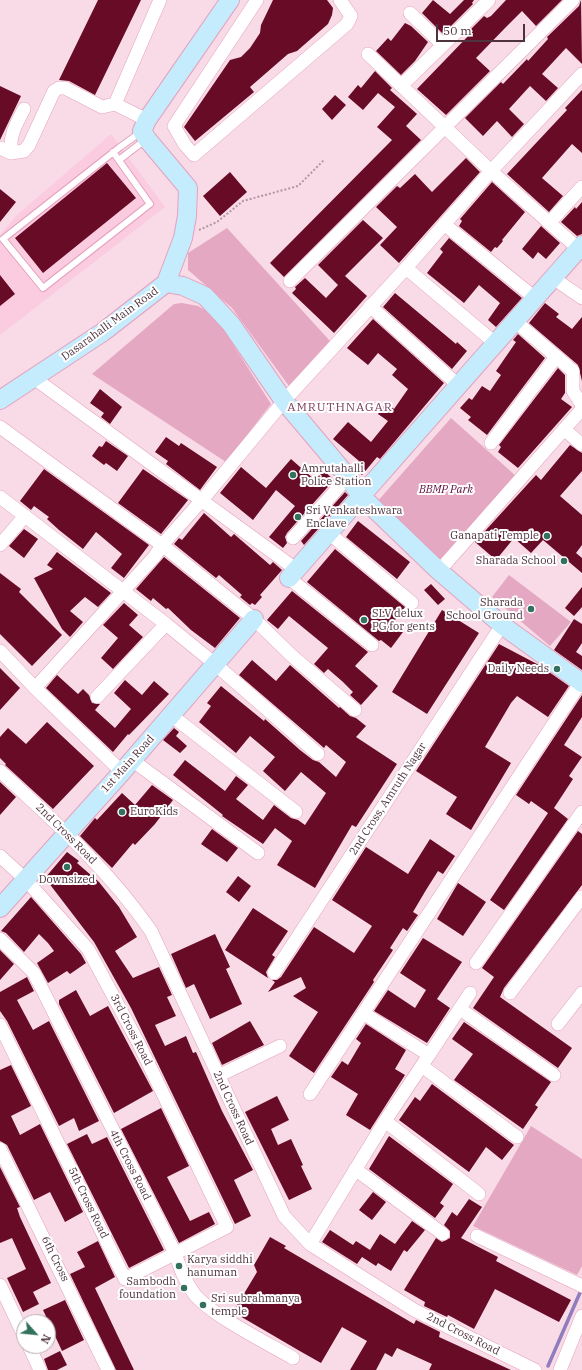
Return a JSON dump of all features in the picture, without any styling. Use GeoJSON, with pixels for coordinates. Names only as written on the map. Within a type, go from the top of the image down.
{"type":"FeatureCollection","features":[{"type":"Feature","properties":{"kind":"street"},"geometry":{"type":"LineString","coordinates":[[115,104],[160,0]]}},
{"type":"Feature","properties":{"kind":"street"},"geometry":{"type":"LineString","coordinates":[[115,104],[145,130],[230,0]]}},
{"type":"Feature","properties":{"kind":"street"},"geometry":{"type":"LineString","coordinates":[[235,0],[253,5],[174,126],[185,145],[194,155],[347,24],[351,16],[340,0]]}},
{"type":"Feature","properties":{"kind":"street"},"geometry":{"type":"LineString","coordinates":[[290,281],[573,0]]}},
{"type":"Feature","properties":{"kind":"street"},"geometry":{"type":"LineString","coordinates":[[402,86],[485,1]]}},
{"type":"Feature","properties":{"kind":"street"},"geometry":{"type":"LineString","coordinates":[[410,12],[443,45]]}},
{"type":"Feature","properties":{"kind":"street"},"geometry":{"type":"LineString","coordinates":[[293,574],[535,298],[581,249],[549,223],[491,171],[368,54]]}},
{"type":"Feature","properties":{"kind":"street"},"geometry":{"type":"LineString","coordinates":[[35,688],[155,556],[162,545],[202,500],[284,402],[406,268],[491,171],[582,74]]}},
{"type":"Feature","properties":{"kind":"street"},"geometry":{"type":"LineString","coordinates":[[24,109],[12,133],[6,151],[24,151],[29,145],[54,91],[59,88],[65,88],[102,107],[115,104]]}},
{"type":"Feature","properties":{"kind":"street","name":"Dasarahalli Main Road"},"geometry":{"type":"LineString","coordinates":[[0,400],[103,332],[166,283],[183,238],[187,216],[188,188],[145,130]]}},
{"type":"Feature","properties":{"kind":"street"},"geometry":{"type":"LineString","coordinates":[[549,223],[582,187]]}},
{"type":"Feature","properties":{"kind":"street"},"geometry":{"type":"LineString","coordinates":[[444,224],[535,298]]}},
{"type":"Feature","properties":{"kind":"street"},"geometry":{"type":"LineString","coordinates":[[406,268],[496,343]]}},
{"type":"Feature","properties":{"kind":"street"},"geometry":{"type":"LineString","coordinates":[[553,278],[582,298]]}},
{"type":"Feature","properties":{"kind":"street"},"geometry":{"type":"LineString","coordinates":[[166,283],[183,286],[205,296],[231,324],[284,402],[348,477],[361,496],[439,571],[502,625],[582,682],[310,1094]]}},
{"type":"Feature","properties":{"kind":"street"},"geometry":{"type":"LineString","coordinates":[[370,306],[458,385]]}},
{"type":"Feature","properties":{"kind":"street"},"geometry":{"type":"LineString","coordinates":[[515,321],[573,371],[574,391],[582,405]]}},
{"type":"Feature","properties":{"kind":"street"},"geometry":{"type":"LineString","coordinates":[[491,443],[556,357]]}},
{"type":"Feature","properties":{"kind":"street"},"geometry":{"type":"LineString","coordinates":[[34,378],[202,500],[293,574],[372,645]]}},
{"type":"Feature","properties":{"kind":"street"},"geometry":{"type":"LineString","coordinates":[[439,571],[582,409]]}},
{"type":"Feature","properties":{"kind":"street"},"geometry":{"type":"LineString","coordinates":[[0,426],[162,545],[254,619],[291,655],[355,710]]}},
{"type":"Feature","properties":{"kind":"street"},"geometry":{"type":"LineString","coordinates":[[564,429],[582,445]]}},
{"type":"Feature","properties":{"kind":"street"},"geometry":{"type":"LineString","coordinates":[[293,538],[348,477]]}},
{"type":"Feature","properties":{"kind":"street"},"geometry":{"type":"LineString","coordinates":[[0,497],[24,517],[166,624],[215,664],[318,754]]}},
{"type":"Feature","properties":{"kind":"street"},"geometry":{"type":"LineString","coordinates":[[0,545],[24,517]]}},
{"type":"Feature","properties":{"kind":"street"},"geometry":{"type":"LineString","coordinates":[[329,532],[412,602]]}},
{"type":"Feature","properties":{"kind":"street","name":"1st Main Road"},"geometry":{"type":"LineString","coordinates":[[0,908],[127,766],[254,619]]}},
{"type":"Feature","properties":{"kind":"street"},"geometry":{"type":"LineString","coordinates":[[97,697],[166,624]]}},
{"type":"Feature","properties":{"kind":"street","name":"2nd Cross, Amruth Nagar"},"geometry":{"type":"LineString","coordinates":[[274,973],[502,625]]}},
{"type":"Feature","properties":{"kind":"street"},"geometry":{"type":"LineString","coordinates":[[0,651],[35,688],[127,766],[258,853]]}},
{"type":"Feature","properties":{"kind":"street"},"geometry":{"type":"LineString","coordinates":[[171,715],[296,812]]}},
{"type":"Feature","properties":{"kind":"street","name":"2nd Cross Road"},"geometry":{"type":"LineString","coordinates":[[0,771],[67,832],[130,900],[151,931],[284,1216],[310,1244],[414,1310],[535,1370]]}},
{"type":"Feature","properties":{"kind":"street"},"geometry":{"type":"LineString","coordinates":[[476,963],[582,812]]}},
{"type":"Feature","properties":{"kind":"street","name":"3rd Cross Road"},"geometry":{"type":"LineString","coordinates":[[0,856],[25,879],[88,949],[139,1044],[227,1227]]}},
{"type":"Feature","properties":{"kind":"street"},"geometry":{"type":"LineString","coordinates":[[510,993],[582,897]]}},
{"type":"Feature","properties":{"kind":"street","name":"4th Cross Road"},"geometry":{"type":"LineString","coordinates":[[0,939],[34,973],[175,1254],[185,1280],[196,1296],[220,1314],[293,1358]]}},
{"type":"Feature","properties":{"kind":"street"},"geometry":{"type":"LineString","coordinates":[[310,1244],[385,1121],[470,993]]}},
{"type":"Feature","properties":{"kind":"street"},"geometry":{"type":"LineString","coordinates":[[558,1024],[582,993]]}},
{"type":"Feature","properties":{"kind":"street"},"geometry":{"type":"LineString","coordinates":[[460,1009],[554,1075]]}},
{"type":"Feature","properties":{"kind":"street"},"geometry":{"type":"LineString","coordinates":[[363,1013],[425,1060],[517,1136]]}},
{"type":"Feature","properties":{"kind":"street","name":"5th Cross Road"},"geometry":{"type":"LineString","coordinates":[[0,1025],[125,1279],[227,1227]]}},
{"type":"Feature","properties":{"kind":"street"},"geometry":{"type":"LineString","coordinates":[[218,1076],[280,1046]]}},
{"type":"Feature","properties":{"kind":"street"},"geometry":{"type":"LineString","coordinates":[[385,1121],[479,1194]]}},
{"type":"Feature","properties":{"kind":"street","name":"6th Cross"},"geometry":{"type":"LineString","coordinates":[[0,1149],[108,1370]]}},
{"type":"Feature","properties":{"kind":"street"},"geometry":{"type":"LineString","coordinates":[[356,1169],[443,1234]]}},
{"type":"Feature","properties":{"kind":"street"},"geometry":{"type":"LineString","coordinates":[[477,1236],[579,1285]]}},
{"type":"Feature","properties":{"kind":"street"},"geometry":{"type":"LineString","coordinates":[[0,1285],[16,1319]]}},
{"type":"Feature","properties":{"kind":"street"},"geometry":{"type":"LineString","coordinates":[[560,1370],[580,1325]]}},
{"type":"Feature","properties":{"kind":"street"},"geometry":{"type":"LineString","coordinates":[[33,1354],[40,1370]]}},
{"type":"Feature","properties":{"kind":"lane"},"geometry":{"type":"LineString","coordinates":[[113,152],[150,204],[43,288],[3,239],[113,152],[145,130]]}},
{"type":"Feature","properties":{"kind":"lane"},"geometry":{"type":"LineString","coordinates":[[119,160],[145,130]]}},
{"type":"Feature","properties":{"kind":"path"},"geometry":{"type":"LineString","coordinates":[[183,238],[217,222],[243,201],[298,186],[324,160]]}},
{"type":"Feature","properties":{"kind":"shaded area"},"geometry":{"type":"Polygon","coordinates":[[[111,134],[165,207],[0,335],[0,235],[17,215],[111,134]]]}},
{"type":"Feature","properties":{"kind":"green space"},"geometry":{"type":"Polygon","coordinates":[[[227,228],[330,341],[289,386],[232,308],[188,270],[188,253],[227,228]]]}},
{"type":"Feature","properties":{"kind":"green space"},"geometry":{"type":"Polygon","coordinates":[[[182,303],[198,306],[218,321],[271,404],[226,462],[92,374],[174,304],[182,303]]]}},
{"type":"Feature","properties":{"kind":"green space","name":"BBMP Park"},"geometry":{"type":"Polygon","coordinates":[[[451,418],[516,476],[441,561],[376,503],[451,418]]]}},
{"type":"Feature","properties":{"kind":"green space","name":"Sharada School Ground"},"geometry":{"type":"Polygon","coordinates":[[[509,575],[571,622],[550,646],[492,597],[509,575]]]}},
{"type":"Feature","properties":{"kind":"green space"},"geometry":{"type":"Polygon","coordinates":[[[531,1126],[582,1159],[582,1266],[577,1275],[473,1226],[531,1126]]]}},
{"type":"Feature","properties":{"kind":"building"},"geometry":{"type":"Polygon","coordinates":[[[98,0],[141,0],[95,95],[69,81],[59,80],[98,0]]]}},
{"type":"Feature","properties":{"kind":"building"},"geometry":{"type":"Polygon","coordinates":[[[273,0],[327,0],[333,8],[332,15],[328,24],[297,51],[288,54],[250,87],[254,92],[195,141],[184,127],[230,60],[241,57],[250,48],[260,33],[261,25],[273,0]]]}},
{"type":"Feature","properties":{"kind":"building"},"geometry":{"type":"Polygon","coordinates":[[[433,0],[450,14],[464,0],[474,0],[472,3],[473,4],[443,34],[422,13],[433,0]]]}},
{"type":"Feature","properties":{"kind":"building"},"geometry":{"type":"Polygon","coordinates":[[[506,0],[562,0],[536,26],[522,11],[476,58],[490,71],[446,115],[417,89],[473,31],[471,29],[484,16],[487,18],[491,16],[506,0]]]}},
{"type":"Feature","properties":{"kind":"building"},"geometry":{"type":"Polygon","coordinates":[[[581,0],[582,64],[566,48],[542,74],[558,88],[546,101],[530,86],[509,109],[524,124],[512,137],[497,121],[483,136],[465,118],[501,82],[503,84],[527,59],[528,61],[548,39],[547,37],[579,6],[581,0]]]}},
{"type":"Feature","properties":{"kind":"building"},"geometry":{"type":"Polygon","coordinates":[[[405,23],[411,26],[428,42],[415,61],[401,75],[376,51],[388,38],[391,41],[405,23]]]}},
{"type":"Feature","properties":{"kind":"building"},"geometry":{"type":"Polygon","coordinates":[[[375,71],[392,88],[390,90],[417,114],[406,126],[421,140],[284,277],[270,263],[392,140],[377,127],[395,107],[378,93],[363,110],[348,97],[358,85],[361,88],[375,71]]]}},
{"type":"Feature","properties":{"kind":"building"},"geometry":{"type":"Polygon","coordinates":[[[0,86],[21,96],[0,140],[0,86]]]}},
{"type":"Feature","properties":{"kind":"building"},"geometry":{"type":"Polygon","coordinates":[[[582,90],[582,153],[572,144],[542,178],[563,196],[549,212],[507,174],[567,110],[565,108],[582,90]]]}},
{"type":"Feature","properties":{"kind":"building"},"geometry":{"type":"Polygon","coordinates":[[[335,95],[346,105],[332,120],[322,109],[335,95]]]}},
{"type":"Feature","properties":{"kind":"building"},"geometry":{"type":"Polygon","coordinates":[[[466,158],[480,172],[399,263],[380,245],[397,227],[376,207],[397,186],[400,188],[415,174],[432,192],[466,158]]]}},
{"type":"Feature","properties":{"kind":"building"},"geometry":{"type":"Polygon","coordinates":[[[107,163],[136,198],[43,273],[15,238],[107,163]]]}},
{"type":"Feature","properties":{"kind":"building"},"geometry":{"type":"Polygon","coordinates":[[[230,172],[247,192],[220,216],[203,196],[230,172]]]}},
{"type":"Feature","properties":{"kind":"building"},"geometry":{"type":"Polygon","coordinates":[[[492,182],[525,212],[502,240],[503,241],[491,252],[459,226],[462,221],[460,219],[492,182]]]}},
{"type":"Feature","properties":{"kind":"building"},"geometry":{"type":"Polygon","coordinates":[[[0,189],[16,202],[0,222],[0,189]]]}},
{"type":"Feature","properties":{"kind":"building"},"geometry":{"type":"Polygon","coordinates":[[[582,202],[582,234],[577,236],[561,222],[575,207],[576,209],[582,202]]]}},
{"type":"Feature","properties":{"kind":"building"},"geometry":{"type":"Polygon","coordinates":[[[363,220],[383,238],[345,276],[367,296],[334,333],[292,293],[296,289],[295,287],[305,278],[326,298],[338,285],[318,265],[363,220]]]}},
{"type":"Feature","properties":{"kind":"building"},"geometry":{"type":"Polygon","coordinates":[[[541,226],[560,243],[546,259],[538,252],[533,259],[522,249],[541,226]]]}},
{"type":"Feature","properties":{"kind":"building"},"geometry":{"type":"Polygon","coordinates":[[[449,238],[522,298],[496,327],[488,320],[500,303],[479,285],[464,303],[427,273],[443,252],[440,249],[449,238]]]}},
{"type":"Feature","properties":{"kind":"building"},"geometry":{"type":"Polygon","coordinates":[[[0,275],[15,294],[0,306],[0,275]]]}},
{"type":"Feature","properties":{"kind":"building"},"geometry":{"type":"Polygon","coordinates":[[[395,293],[456,344],[457,342],[467,351],[452,369],[383,307],[395,293]]]}},
{"type":"Feature","properties":{"kind":"building"},"geometry":{"type":"Polygon","coordinates":[[[545,303],[559,314],[556,317],[572,329],[582,317],[582,381],[578,365],[529,323],[545,303]]]}},
{"type":"Feature","properties":{"kind":"building"},"geometry":{"type":"Polygon","coordinates":[[[373,319],[444,383],[380,459],[377,457],[362,475],[354,467],[359,461],[333,439],[348,422],[371,442],[388,421],[378,414],[386,403],[394,409],[408,389],[392,375],[397,369],[378,353],[368,365],[347,348],[373,319]]]}},
{"type":"Feature","properties":{"kind":"building"},"geometry":{"type":"Polygon","coordinates":[[[518,334],[545,358],[487,435],[468,420],[471,417],[460,408],[469,398],[472,400],[482,386],[490,391],[501,375],[496,371],[516,342],[513,340],[518,334]]]}},
{"type":"Feature","properties":{"kind":"building"},"geometry":{"type":"Polygon","coordinates":[[[558,368],[565,375],[565,393],[561,399],[572,407],[518,468],[498,452],[501,447],[499,445],[558,368]]]}},
{"type":"Feature","properties":{"kind":"building"},"geometry":{"type":"Polygon","coordinates":[[[100,389],[122,407],[110,424],[101,417],[104,413],[90,403],[100,389]]]}},
{"type":"Feature","properties":{"kind":"building"},"geometry":{"type":"Polygon","coordinates":[[[166,437],[179,446],[181,443],[217,467],[200,490],[166,464],[168,461],[155,452],[166,437]]]}},
{"type":"Feature","properties":{"kind":"building"},"geometry":{"type":"Polygon","coordinates":[[[106,441],[128,456],[117,471],[106,463],[104,465],[92,456],[99,446],[102,447],[106,441]]]}},
{"type":"Feature","properties":{"kind":"building"},"geometry":{"type":"Polygon","coordinates":[[[570,445],[582,453],[582,471],[560,496],[582,515],[582,545],[576,553],[582,558],[582,573],[543,540],[531,553],[514,538],[496,560],[475,542],[536,475],[541,480],[570,445]]]}},
{"type":"Feature","properties":{"kind":"building"},"geometry":{"type":"Polygon","coordinates":[[[291,459],[315,480],[323,470],[334,480],[287,533],[285,537],[287,543],[283,548],[269,537],[295,506],[276,490],[253,520],[220,493],[241,467],[266,488],[291,459]]]}},
{"type":"Feature","properties":{"kind":"building"},"geometry":{"type":"Polygon","coordinates":[[[44,469],[149,545],[124,578],[111,568],[122,554],[96,532],[83,549],[47,519],[49,517],[34,506],[31,510],[20,501],[44,469]]]}},
{"type":"Feature","properties":{"kind":"building"},"geometry":{"type":"Polygon","coordinates":[[[143,469],[188,500],[161,534],[118,503],[143,469]]]}},
{"type":"Feature","properties":{"kind":"building"},"geometry":{"type":"Polygon","coordinates":[[[345,492],[348,495],[304,545],[301,541],[345,492]]]}},
{"type":"Feature","properties":{"kind":"building"},"geometry":{"type":"Polygon","coordinates":[[[204,513],[231,537],[234,534],[270,565],[273,562],[282,570],[260,595],[262,597],[255,605],[252,603],[250,605],[240,597],[242,595],[219,575],[216,578],[174,544],[179,538],[182,540],[204,513]]]}},
{"type":"Feature","properties":{"kind":"building"},"geometry":{"type":"Polygon","coordinates":[[[358,521],[410,562],[397,579],[346,537],[358,521]]]}},
{"type":"Feature","properties":{"kind":"building"},"geometry":{"type":"Polygon","coordinates":[[[24,529],[38,539],[24,558],[9,546],[24,529]]]}},
{"type":"Feature","properties":{"kind":"building"},"geometry":{"type":"Polygon","coordinates":[[[335,549],[405,607],[392,624],[403,632],[391,648],[381,640],[379,641],[307,582],[335,549]]]}},
{"type":"Feature","properties":{"kind":"building"},"geometry":{"type":"Polygon","coordinates":[[[57,552],[111,593],[98,607],[85,597],[70,611],[83,622],[70,637],[62,629],[34,578],[53,569],[47,565],[57,552]]]}},
{"type":"Feature","properties":{"kind":"building"},"geometry":{"type":"Polygon","coordinates":[[[164,557],[240,618],[215,648],[191,630],[168,608],[166,609],[153,598],[151,601],[136,589],[164,557]]]}},
{"type":"Feature","properties":{"kind":"building"},"geometry":{"type":"Polygon","coordinates":[[[0,573],[21,589],[19,592],[62,635],[32,666],[0,634],[0,573]]]}},
{"type":"Feature","properties":{"kind":"building"},"geometry":{"type":"Polygon","coordinates":[[[431,584],[445,599],[438,605],[424,590],[431,584]]]}},
{"type":"Feature","properties":{"kind":"building"},"geometry":{"type":"Polygon","coordinates":[[[582,587],[582,607],[574,616],[565,608],[582,587]]]}},
{"type":"Feature","properties":{"kind":"building"},"geometry":{"type":"Polygon","coordinates":[[[292,591],[368,652],[355,666],[378,686],[361,705],[350,695],[353,692],[343,682],[328,669],[324,673],[314,664],[328,648],[289,616],[278,629],[267,620],[292,591]]]}},
{"type":"Feature","properties":{"kind":"building"},"geometry":{"type":"Polygon","coordinates":[[[124,603],[138,615],[129,625],[143,637],[113,669],[101,658],[118,638],[103,625],[124,603]]]}},
{"type":"Feature","properties":{"kind":"building"},"geometry":{"type":"Polygon","coordinates":[[[442,610],[479,633],[427,714],[392,692],[442,610]]]}},
{"type":"Feature","properties":{"kind":"building"},"geometry":{"type":"Polygon","coordinates":[[[574,619],[582,624],[582,643],[576,652],[582,656],[582,670],[554,650],[574,619]]]}},
{"type":"Feature","properties":{"kind":"building"},"geometry":{"type":"Polygon","coordinates":[[[499,644],[539,665],[569,686],[548,717],[517,696],[511,703],[485,747],[511,763],[471,830],[446,814],[457,797],[416,771],[499,644]]]}},
{"type":"Feature","properties":{"kind":"building"},"geometry":{"type":"Polygon","coordinates":[[[252,660],[276,681],[290,665],[339,708],[340,707],[350,716],[356,718],[366,726],[356,737],[397,764],[356,827],[352,825],[315,888],[277,865],[292,841],[275,828],[263,844],[222,816],[223,815],[173,775],[185,760],[225,791],[236,776],[248,785],[236,799],[263,820],[274,805],[291,818],[298,820],[305,825],[326,793],[301,772],[285,791],[263,771],[275,757],[250,736],[236,753],[199,722],[211,706],[207,703],[221,686],[264,721],[265,719],[300,750],[313,760],[319,762],[336,777],[346,762],[326,745],[324,748],[239,675],[252,660]]]}},
{"type":"Feature","properties":{"kind":"building"},"geometry":{"type":"Polygon","coordinates":[[[0,668],[20,688],[0,710],[0,668]]]}},
{"type":"Feature","properties":{"kind":"building"},"geometry":{"type":"Polygon","coordinates":[[[57,675],[78,694],[83,689],[89,695],[92,703],[100,704],[95,710],[115,728],[131,709],[114,693],[125,680],[142,695],[154,681],[169,694],[129,735],[128,734],[113,752],[46,688],[57,675]]]}},
{"type":"Feature","properties":{"kind":"building"},"geometry":{"type":"Polygon","coordinates":[[[582,695],[582,717],[564,745],[582,757],[569,776],[573,779],[554,808],[568,819],[504,910],[490,900],[548,813],[531,801],[529,804],[516,795],[582,695]]]}},
{"type":"Feature","properties":{"kind":"building"},"geometry":{"type":"Polygon","coordinates":[[[47,722],[94,766],[53,809],[5,765],[6,764],[0,758],[0,737],[8,728],[26,744],[47,722]]]}},
{"type":"Feature","properties":{"kind":"building"},"geometry":{"type":"Polygon","coordinates":[[[174,728],[179,732],[176,736],[187,746],[180,753],[163,740],[174,728]]]}},
{"type":"Feature","properties":{"kind":"building"},"geometry":{"type":"Polygon","coordinates":[[[0,782],[16,797],[0,815],[0,782]]]}},
{"type":"Feature","properties":{"kind":"building"},"geometry":{"type":"Polygon","coordinates":[[[152,785],[173,800],[155,824],[135,845],[133,843],[112,868],[80,836],[95,818],[97,820],[122,793],[135,805],[152,785]]]}},
{"type":"Feature","properties":{"kind":"building"},"geometry":{"type":"Polygon","coordinates":[[[212,829],[238,848],[227,862],[201,844],[212,829]]]}},
{"type":"Feature","properties":{"kind":"building"},"geometry":{"type":"Polygon","coordinates":[[[578,831],[582,834],[582,885],[504,988],[500,997],[572,1048],[558,1068],[473,1008],[494,977],[482,968],[578,831]]]}},
{"type":"Feature","properties":{"kind":"building"},"geometry":{"type":"Polygon","coordinates":[[[430,839],[455,856],[443,874],[438,871],[413,912],[418,915],[407,931],[403,928],[390,948],[393,950],[373,980],[374,982],[314,1073],[289,1056],[318,1012],[293,996],[306,988],[301,977],[268,992],[275,982],[272,980],[277,980],[281,977],[314,927],[354,953],[372,926],[332,900],[366,847],[408,874],[430,839]]]}},
{"type":"Feature","properties":{"kind":"building"},"geometry":{"type":"Polygon","coordinates":[[[67,852],[79,861],[77,863],[99,882],[119,907],[137,937],[115,951],[133,978],[159,967],[172,995],[167,997],[176,1016],[155,1025],[165,1046],[186,1036],[193,1053],[196,1052],[222,1111],[253,1170],[234,1180],[251,1216],[235,1224],[131,1008],[94,942],[45,878],[67,852]]]}},
{"type":"Feature","properties":{"kind":"building"},"geometry":{"type":"Polygon","coordinates":[[[238,876],[251,886],[239,902],[226,892],[238,876]]]}},
{"type":"Feature","properties":{"kind":"building"},"geometry":{"type":"Polygon","coordinates":[[[458,883],[486,902],[463,936],[437,919],[458,883]]]}},
{"type":"Feature","properties":{"kind":"building"},"geometry":{"type":"Polygon","coordinates":[[[31,897],[81,954],[86,963],[70,974],[67,971],[48,983],[37,963],[54,951],[48,943],[39,934],[24,952],[6,933],[1,931],[31,897]]]}},
{"type":"Feature","properties":{"kind":"building"},"geometry":{"type":"Polygon","coordinates":[[[253,908],[288,931],[272,955],[275,957],[266,972],[268,978],[225,950],[253,908]]]}},
{"type":"Feature","properties":{"kind":"building"},"geometry":{"type":"Polygon","coordinates":[[[215,934],[230,967],[226,969],[242,1004],[210,1019],[194,984],[186,988],[171,954],[215,934]]]}},
{"type":"Feature","properties":{"kind":"building"},"geometry":{"type":"Polygon","coordinates":[[[423,938],[462,962],[437,999],[450,1008],[427,1043],[374,1011],[388,990],[415,1008],[426,990],[400,973],[423,938]]]}},
{"type":"Feature","properties":{"kind":"building"},"geometry":{"type":"Polygon","coordinates":[[[0,950],[14,964],[0,980],[0,950]]]}},
{"type":"Feature","properties":{"kind":"building"},"geometry":{"type":"Polygon","coordinates":[[[27,977],[34,991],[17,1000],[33,1030],[49,1021],[99,1121],[79,1131],[74,1118],[59,1126],[7,1021],[0,1011],[0,992],[27,977]]]}},
{"type":"Feature","properties":{"kind":"building"},"geometry":{"type":"Polygon","coordinates":[[[76,990],[90,1016],[108,1006],[153,1091],[114,1113],[59,1004],[59,1000],[76,990]]]}},
{"type":"Feature","properties":{"kind":"building"},"geometry":{"type":"Polygon","coordinates":[[[250,1021],[264,1045],[222,1065],[212,1043],[250,1021]]]}},
{"type":"Feature","properties":{"kind":"building"},"geometry":{"type":"Polygon","coordinates":[[[464,1022],[551,1082],[535,1105],[538,1107],[523,1129],[454,1080],[473,1054],[452,1039],[464,1022]]]}},
{"type":"Feature","properties":{"kind":"building"},"geometry":{"type":"Polygon","coordinates":[[[366,1024],[406,1050],[395,1069],[405,1075],[370,1130],[346,1115],[358,1094],[331,1077],[342,1061],[348,1065],[361,1043],[356,1039],[366,1024]]]}},
{"type":"Feature","properties":{"kind":"building"},"geometry":{"type":"Polygon","coordinates":[[[11,1065],[31,1106],[11,1116],[20,1135],[40,1124],[83,1212],[65,1222],[50,1192],[34,1200],[7,1145],[0,1141],[0,1070],[11,1065]]]}},
{"type":"Feature","properties":{"kind":"building"},"geometry":{"type":"Polygon","coordinates":[[[432,1084],[514,1145],[502,1160],[486,1147],[469,1172],[399,1120],[415,1097],[420,1101],[432,1084]]]}},
{"type":"Feature","properties":{"kind":"building"},"geometry":{"type":"Polygon","coordinates":[[[277,1096],[289,1120],[271,1129],[278,1145],[291,1139],[303,1165],[301,1166],[312,1189],[289,1200],[245,1112],[277,1096]]]}},
{"type":"Feature","properties":{"kind":"building"},"geometry":{"type":"Polygon","coordinates":[[[161,1108],[189,1166],[167,1177],[190,1221],[209,1212],[215,1224],[179,1243],[121,1129],[161,1108]]]}},
{"type":"Feature","properties":{"kind":"building"},"geometry":{"type":"Polygon","coordinates":[[[87,1134],[92,1144],[107,1137],[164,1250],[129,1268],[67,1144],[87,1134]]]}},
{"type":"Feature","properties":{"kind":"building"},"geometry":{"type":"Polygon","coordinates":[[[389,1136],[453,1184],[440,1203],[444,1206],[435,1218],[369,1169],[389,1136]]]}},
{"type":"Feature","properties":{"kind":"building"},"geometry":{"type":"Polygon","coordinates":[[[0,1167],[20,1207],[17,1208],[20,1217],[51,1283],[33,1292],[39,1304],[23,1312],[7,1278],[26,1269],[12,1238],[0,1243],[0,1167]]]}},
{"type":"Feature","properties":{"kind":"building"},"geometry":{"type":"Polygon","coordinates":[[[373,1192],[386,1202],[372,1220],[359,1210],[373,1192]]]}},
{"type":"Feature","properties":{"kind":"building"},"geometry":{"type":"Polygon","coordinates":[[[469,1199],[482,1207],[461,1238],[498,1257],[496,1261],[571,1300],[559,1322],[495,1289],[474,1329],[448,1315],[447,1317],[424,1306],[425,1302],[404,1290],[436,1238],[442,1242],[450,1238],[450,1231],[444,1225],[452,1212],[457,1216],[469,1199]]]}},
{"type":"Feature","properties":{"kind":"building"},"geometry":{"type":"Polygon","coordinates":[[[412,1221],[425,1230],[407,1252],[404,1250],[391,1271],[378,1263],[376,1266],[362,1257],[357,1264],[322,1242],[330,1230],[353,1245],[356,1241],[370,1250],[380,1234],[395,1244],[412,1221]]]}},
{"type":"Feature","properties":{"kind":"building"},"geometry":{"type":"Polygon","coordinates":[[[270,1237],[286,1246],[284,1248],[414,1324],[416,1320],[440,1332],[439,1337],[511,1370],[429,1370],[432,1364],[397,1348],[392,1357],[385,1353],[376,1370],[350,1370],[367,1341],[342,1327],[321,1363],[233,1312],[257,1272],[254,1265],[270,1237]]]}},
{"type":"Feature","properties":{"kind":"building"},"geometry":{"type":"Polygon","coordinates":[[[98,1241],[115,1277],[95,1288],[134,1370],[116,1370],[70,1274],[85,1267],[77,1252],[98,1241]]]}},
{"type":"Feature","properties":{"kind":"building"},"geometry":{"type":"Polygon","coordinates":[[[65,1300],[84,1340],[62,1351],[56,1338],[56,1314],[45,1314],[43,1310],[65,1300]]]}},
{"type":"Feature","properties":{"kind":"building"},"geometry":{"type":"Polygon","coordinates":[[[60,1351],[67,1365],[57,1370],[48,1370],[44,1359],[60,1351]]]}},
{"type":"Feature","properties":{"kind":"waterway"},"geometry":{"type":"LineString","coordinates":[[548,1366],[582,1288]]}},
{"type":"Feature","properties":{"kind":"place","name":"Amrutahalli Police Station"},"geometry":{"type":"Point","coordinates":[293,475]}},
{"type":"Feature","properties":{"kind":"place","name":"Sri Venkateshwara Enclave"},"geometry":{"type":"Point","coordinates":[298,517]}},
{"type":"Feature","properties":{"kind":"place","name":"Ganapati Temple"},"geometry":{"type":"Point","coordinates":[547,536]}},
{"type":"Feature","properties":{"kind":"place","name":"Sharada School"},"geometry":{"type":"Point","coordinates":[564,561]}},
{"type":"Feature","properties":{"kind":"place","name":"Sharada School Ground"},"geometry":{"type":"Point","coordinates":[531,609]}},
{"type":"Feature","properties":{"kind":"place","name":"SLV delux PG for gents"},"geometry":{"type":"Point","coordinates":[364,620]}},
{"type":"Feature","properties":{"kind":"place","name":"Daily Needs"},"geometry":{"type":"Point","coordinates":[557,669]}},
{"type":"Feature","properties":{"kind":"place","name":"EuroKids"},"geometry":{"type":"Point","coordinates":[122,812]}},
{"type":"Feature","properties":{"kind":"place","name":"Downsized"},"geometry":{"type":"Point","coordinates":[67,867]}},
{"type":"Feature","properties":{"kind":"place","name":"Karya siddhi hanuman"},"geometry":{"type":"Point","coordinates":[179,1266]}},
{"type":"Feature","properties":{"kind":"place","name":"Sambodh foundation"},"geometry":{"type":"Point","coordinates":[184,1288]}},
{"type":"Feature","properties":{"kind":"place","name":"Sri subrahmanya temple"},"geometry":{"type":"Point","coordinates":[203,1305]}},
{"type":"Feature","properties":{"kind":"district","name":"AMRUTHNAGAR"},"geometry":{"type":"Point","coordinates":[340,408]}}]}
